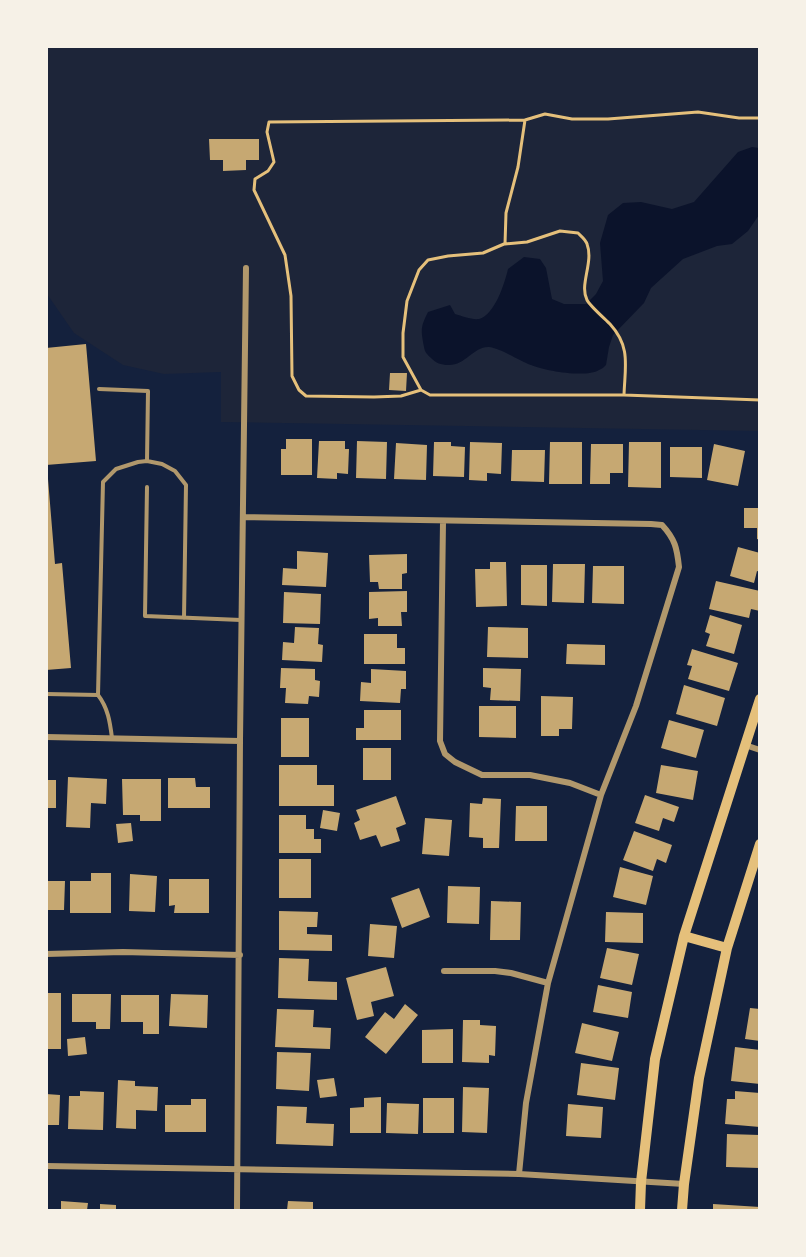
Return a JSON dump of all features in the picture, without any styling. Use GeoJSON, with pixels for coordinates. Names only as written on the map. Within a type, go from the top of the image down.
{"type":"FeatureCollection","features":[{"type":"Feature","properties":{"kind":"main road"},"geometry":{"type":"LineString","coordinates":[[640,1210],[655,1059],[684,936],[759,699]]}},
{"type":"Feature","properties":{"kind":"main road"},"geometry":{"type":"LineString","coordinates":[[682,1210],[699,1078],[728,948],[759,844]]}},
{"type":"Feature","properties":{"kind":"main road"},"geometry":{"type":"LineString","coordinates":[[684,936],[728,948]]}},
{"type":"Feature","properties":{"kind":"street"},"geometry":{"type":"LineString","coordinates":[[237,1210],[246,268]]}},
{"type":"Feature","properties":{"kind":"street"},"geometry":{"type":"LineString","coordinates":[[243,518],[651,524],[662,525],[672,536],[678,551],[679,567],[636,706],[601,795],[548,983],[526,1103],[519,1174]]}},
{"type":"Feature","properties":{"kind":"street"},"geometry":{"type":"LineString","coordinates":[[443,522],[440,741],[445,754],[455,762],[482,775],[530,775],[570,783],[601,795]]}},
{"type":"Feature","properties":{"kind":"street"},"geometry":{"type":"LineString","coordinates":[[46,737],[240,741]]}},
{"type":"Feature","properties":{"kind":"street"},"geometry":{"type":"LineString","coordinates":[[744,745],[759,750]]}},
{"type":"Feature","properties":{"kind":"street"},"geometry":{"type":"LineString","coordinates":[[46,954],[123,952],[240,955]]}},
{"type":"Feature","properties":{"kind":"street"},"geometry":{"type":"LineString","coordinates":[[444,971],[495,971],[548,983]]}},
{"type":"Feature","properties":{"kind":"street"},"geometry":{"type":"LineString","coordinates":[[46,1166],[519,1174],[684,1184]]}},
{"type":"Feature","properties":{"kind":"lane"},"geometry":{"type":"LineString","coordinates":[[99,389],[148,391],[147,461]]}},
{"type":"Feature","properties":{"kind":"lane"},"geometry":{"type":"LineString","coordinates":[[112,739],[109,716],[98,695],[103,482],[116,468],[147,461],[162,464],[175,471],[186,485],[184,618]]}},
{"type":"Feature","properties":{"kind":"lane"},"geometry":{"type":"LineString","coordinates":[[147,487],[145,616],[241,620]]}},
{"type":"Feature","properties":{"kind":"lane"},"geometry":{"type":"LineString","coordinates":[[46,694],[98,695]]}},
{"type":"Feature","properties":{"kind":"path"},"geometry":{"type":"LineString","coordinates":[[421,390],[401,396],[374,397],[306,396],[299,390],[292,376],[292,305],[285,255],[254,190],[255,179],[268,171],[274,162],[267,132],[269,122],[525,120],[545,114],[572,119],[608,119],[698,112],[739,118],[759,118]]}},
{"type":"Feature","properties":{"kind":"path"},"geometry":{"type":"LineString","coordinates":[[505,244],[506,213],[518,167],[525,120]]}},
{"type":"Feature","properties":{"kind":"path"},"geometry":{"type":"LineString","coordinates":[[624,395],[625,353],[622,341],[618,332],[587,299],[585,288],[590,260],[587,243],[578,233],[560,231],[527,242],[505,244],[483,253],[428,260],[419,270],[407,301],[403,357],[421,390],[430,395],[624,395],[759,400]]}},
{"type":"Feature","properties":{"kind":"shaded area"},"geometry":{"type":"Polygon","coordinates":[[[46,47],[759,47],[759,431],[221,422],[221,372],[164,374],[123,365],[74,333],[47,294],[46,47]]]}},
{"type":"Feature","properties":{"kind":"shaded area"},"geometry":{"type":"Polygon","coordinates":[[[752,147],[759,148],[759,215],[748,231],[732,244],[717,246],[683,259],[651,288],[644,303],[613,335],[606,365],[602,369],[575,374],[555,371],[531,365],[489,347],[459,362],[445,365],[435,361],[426,352],[422,329],[428,312],[450,305],[455,314],[467,318],[479,319],[485,316],[498,297],[508,269],[524,257],[540,259],[546,268],[552,299],[564,304],[586,304],[596,294],[603,281],[600,243],[608,215],[623,203],[641,202],[672,209],[694,202],[738,152],[752,147]]]}},
{"type":"Feature","properties":{"kind":"building"},"geometry":{"type":"Polygon","coordinates":[[[209,139],[259,139],[259,160],[246,160],[246,170],[223,171],[223,160],[210,160],[209,139]]]}},
{"type":"Feature","properties":{"kind":"building"},"geometry":{"type":"Polygon","coordinates":[[[86,344],[96,461],[46,465],[46,348],[86,344]]]}},
{"type":"Feature","properties":{"kind":"building"},"geometry":{"type":"Polygon","coordinates":[[[390,373],[407,373],[406,391],[389,390],[390,373]]]}},
{"type":"Feature","properties":{"kind":"building"},"geometry":{"type":"Polygon","coordinates":[[[286,439],[312,439],[312,475],[281,475],[281,449],[286,449],[286,439]]]}},
{"type":"Feature","properties":{"kind":"building"},"geometry":{"type":"Polygon","coordinates":[[[319,441],[345,441],[345,449],[349,449],[348,474],[337,473],[337,479],[317,478],[319,441]]]}},
{"type":"Feature","properties":{"kind":"building"},"geometry":{"type":"Polygon","coordinates":[[[357,441],[387,442],[386,479],[356,478],[357,441]]]}},
{"type":"Feature","properties":{"kind":"building"},"geometry":{"type":"Polygon","coordinates":[[[434,442],[451,442],[451,446],[465,447],[464,477],[433,476],[434,442]]]}},
{"type":"Feature","properties":{"kind":"building"},"geometry":{"type":"Polygon","coordinates":[[[470,442],[502,443],[501,474],[487,473],[487,481],[469,480],[470,442]]]}},
{"type":"Feature","properties":{"kind":"building"},"geometry":{"type":"Polygon","coordinates":[[[550,442],[582,442],[582,484],[549,484],[550,442]]]}},
{"type":"Feature","properties":{"kind":"building"},"geometry":{"type":"Polygon","coordinates":[[[629,442],[661,442],[661,488],[628,487],[629,442]]]}},
{"type":"Feature","properties":{"kind":"building"},"geometry":{"type":"Polygon","coordinates":[[[396,443],[427,445],[426,480],[394,479],[396,443]]]}},
{"type":"Feature","properties":{"kind":"building"},"geometry":{"type":"Polygon","coordinates":[[[591,444],[623,444],[623,473],[610,473],[610,484],[590,484],[591,444]]]}},
{"type":"Feature","properties":{"kind":"building"},"geometry":{"type":"Polygon","coordinates":[[[714,444],[745,451],[738,486],[707,480],[714,444]]]}},
{"type":"Feature","properties":{"kind":"building"},"geometry":{"type":"Polygon","coordinates":[[[670,447],[702,447],[702,478],[670,477],[670,447]]]}},
{"type":"Feature","properties":{"kind":"building"},"geometry":{"type":"Polygon","coordinates":[[[512,450],[545,450],[544,482],[511,481],[512,450]]]}},
{"type":"Feature","properties":{"kind":"building"},"geometry":{"type":"Polygon","coordinates":[[[46,479],[48,479],[55,564],[62,563],[71,668],[46,670],[46,479]]]}},
{"type":"Feature","properties":{"kind":"building"},"geometry":{"type":"Polygon","coordinates":[[[744,508],[760,508],[760,540],[757,539],[757,528],[744,528],[744,508]]]}},
{"type":"Feature","properties":{"kind":"building"},"geometry":{"type":"Polygon","coordinates":[[[738,547],[760,553],[760,572],[757,571],[754,583],[730,576],[738,547]]]}},
{"type":"Feature","properties":{"kind":"building"},"geometry":{"type":"Polygon","coordinates":[[[297,551],[328,553],[326,587],[282,585],[283,568],[297,569],[297,551]]]}},
{"type":"Feature","properties":{"kind":"building"},"geometry":{"type":"Polygon","coordinates":[[[407,554],[407,573],[402,574],[402,589],[379,589],[378,582],[370,582],[369,555],[407,554]]]}},
{"type":"Feature","properties":{"kind":"building"},"geometry":{"type":"Polygon","coordinates":[[[490,562],[506,562],[507,606],[476,607],[475,569],[490,569],[490,562]]]}},
{"type":"Feature","properties":{"kind":"building"},"geometry":{"type":"Polygon","coordinates":[[[553,564],[585,564],[584,603],[552,602],[553,564]]]}},
{"type":"Feature","properties":{"kind":"building"},"geometry":{"type":"Polygon","coordinates":[[[521,565],[547,565],[547,606],[521,605],[521,565]]]}},
{"type":"Feature","properties":{"kind":"building"},"geometry":{"type":"Polygon","coordinates":[[[593,566],[624,566],[624,604],[592,603],[593,566]]]}},
{"type":"Feature","properties":{"kind":"building"},"geometry":{"type":"Polygon","coordinates":[[[716,581],[760,591],[760,611],[751,609],[749,618],[709,609],[716,581]]]}},
{"type":"Feature","properties":{"kind":"building"},"geometry":{"type":"Polygon","coordinates":[[[407,591],[407,612],[401,612],[402,626],[378,626],[378,618],[369,619],[369,592],[407,591]]]}},
{"type":"Feature","properties":{"kind":"building"},"geometry":{"type":"Polygon","coordinates":[[[284,592],[321,594],[320,624],[283,623],[284,592]]]}},
{"type":"Feature","properties":{"kind":"building"},"geometry":{"type":"Polygon","coordinates":[[[710,615],[742,625],[734,654],[706,646],[710,634],[705,632],[710,615]]]}},
{"type":"Feature","properties":{"kind":"building"},"geometry":{"type":"Polygon","coordinates":[[[295,627],[319,628],[318,644],[323,645],[322,662],[282,660],[283,642],[294,643],[295,627]]]}},
{"type":"Feature","properties":{"kind":"building"},"geometry":{"type":"Polygon","coordinates":[[[488,627],[528,628],[528,658],[487,657],[488,627]]]}},
{"type":"Feature","properties":{"kind":"building"},"geometry":{"type":"Polygon","coordinates":[[[364,634],[397,634],[397,648],[405,648],[405,664],[364,664],[364,634]]]}},
{"type":"Feature","properties":{"kind":"building"},"geometry":{"type":"Polygon","coordinates":[[[567,644],[605,645],[605,665],[566,664],[567,644]]]}},
{"type":"Feature","properties":{"kind":"building"},"geometry":{"type":"Polygon","coordinates":[[[692,649],[738,663],[729,691],[688,679],[692,666],[687,665],[692,649]]]}},
{"type":"Feature","properties":{"kind":"building"},"geometry":{"type":"Polygon","coordinates":[[[281,668],[315,669],[315,680],[320,681],[319,697],[309,696],[308,704],[285,703],[286,688],[280,688],[281,668]]]}},
{"type":"Feature","properties":{"kind":"building"},"geometry":{"type":"Polygon","coordinates":[[[483,668],[521,669],[520,701],[490,700],[491,688],[483,687],[483,668]]]}},
{"type":"Feature","properties":{"kind":"building"},"geometry":{"type":"Polygon","coordinates":[[[371,669],[406,671],[406,689],[401,689],[400,703],[360,701],[361,682],[371,683],[371,669]]]}},
{"type":"Feature","properties":{"kind":"building"},"geometry":{"type":"Polygon","coordinates":[[[684,685],[725,698],[717,726],[676,714],[684,685]]]}},
{"type":"Feature","properties":{"kind":"building"},"geometry":{"type":"Polygon","coordinates":[[[541,696],[573,697],[572,729],[559,729],[559,736],[541,736],[541,696]]]}},
{"type":"Feature","properties":{"kind":"building"},"geometry":{"type":"Polygon","coordinates":[[[479,706],[516,706],[516,738],[479,737],[479,706]]]}},
{"type":"Feature","properties":{"kind":"building"},"geometry":{"type":"Polygon","coordinates":[[[364,710],[401,710],[401,740],[356,740],[356,728],[364,728],[364,710]]]}},
{"type":"Feature","properties":{"kind":"building"},"geometry":{"type":"Polygon","coordinates":[[[281,718],[309,718],[309,757],[281,757],[281,718]]]}},
{"type":"Feature","properties":{"kind":"building"},"geometry":{"type":"Polygon","coordinates":[[[669,720],[704,730],[696,758],[661,748],[669,720]]]}},
{"type":"Feature","properties":{"kind":"building"},"geometry":{"type":"Polygon","coordinates":[[[363,748],[391,748],[391,780],[363,780],[363,748]]]}},
{"type":"Feature","properties":{"kind":"building"},"geometry":{"type":"Polygon","coordinates":[[[279,765],[317,765],[317,785],[334,785],[334,806],[279,806],[279,765]]]}},
{"type":"Feature","properties":{"kind":"building"},"geometry":{"type":"Polygon","coordinates":[[[661,765],[698,771],[693,800],[656,793],[661,765]]]}},
{"type":"Feature","properties":{"kind":"building"},"geometry":{"type":"Polygon","coordinates":[[[68,777],[107,779],[106,804],[91,803],[90,828],[66,827],[68,777]]]}},
{"type":"Feature","properties":{"kind":"building"},"geometry":{"type":"Polygon","coordinates":[[[168,778],[195,778],[196,787],[210,787],[210,808],[168,808],[168,778]]]}},
{"type":"Feature","properties":{"kind":"building"},"geometry":{"type":"Polygon","coordinates":[[[122,779],[161,779],[161,821],[140,821],[140,815],[123,815],[122,779]]]}},
{"type":"Feature","properties":{"kind":"building"},"geometry":{"type":"Polygon","coordinates":[[[46,780],[56,780],[56,808],[46,808],[46,780]]]}},
{"type":"Feature","properties":{"kind":"building"},"geometry":{"type":"Polygon","coordinates":[[[645,795],[679,807],[674,822],[663,818],[659,831],[635,823],[645,795]]]}},
{"type":"Feature","properties":{"kind":"building"},"geometry":{"type":"Polygon","coordinates":[[[396,796],[406,824],[396,828],[400,841],[381,847],[376,835],[360,840],[354,823],[360,820],[356,810],[396,796]]]}},
{"type":"Feature","properties":{"kind":"building"},"geometry":{"type":"Polygon","coordinates":[[[483,798],[501,799],[499,848],[483,848],[483,838],[469,837],[470,803],[482,804],[483,798]]]}},
{"type":"Feature","properties":{"kind":"building"},"geometry":{"type":"Polygon","coordinates":[[[516,806],[547,806],[547,841],[515,841],[516,806]]]}},
{"type":"Feature","properties":{"kind":"building"},"geometry":{"type":"Polygon","coordinates":[[[323,810],[340,813],[337,831],[320,828],[323,810]]]}},
{"type":"Feature","properties":{"kind":"building"},"geometry":{"type":"Polygon","coordinates":[[[279,815],[306,815],[306,829],[314,829],[314,839],[321,839],[321,853],[279,853],[279,815]]]}},
{"type":"Feature","properties":{"kind":"building"},"geometry":{"type":"Polygon","coordinates":[[[425,818],[452,820],[449,856],[422,854],[425,818]]]}},
{"type":"Feature","properties":{"kind":"building"},"geometry":{"type":"Polygon","coordinates":[[[131,823],[133,841],[118,843],[116,824],[131,823]]]}},
{"type":"Feature","properties":{"kind":"building"},"geometry":{"type":"Polygon","coordinates":[[[634,831],[672,845],[666,863],[657,859],[653,871],[623,860],[634,831]]]}},
{"type":"Feature","properties":{"kind":"building"},"geometry":{"type":"Polygon","coordinates":[[[279,859],[311,859],[311,898],[279,898],[279,859]]]}},
{"type":"Feature","properties":{"kind":"building"},"geometry":{"type":"Polygon","coordinates":[[[620,867],[653,876],[646,905],[613,897],[620,867]]]}},
{"type":"Feature","properties":{"kind":"building"},"geometry":{"type":"Polygon","coordinates":[[[91,873],[111,873],[111,913],[70,913],[70,881],[91,881],[91,873]]]}},
{"type":"Feature","properties":{"kind":"building"},"geometry":{"type":"Polygon","coordinates":[[[130,874],[157,876],[155,912],[129,911],[130,874]]]}},
{"type":"Feature","properties":{"kind":"building"},"geometry":{"type":"Polygon","coordinates":[[[169,879],[209,879],[209,913],[174,913],[175,905],[169,906],[169,879]]]}},
{"type":"Feature","properties":{"kind":"building"},"geometry":{"type":"Polygon","coordinates":[[[46,881],[65,881],[64,910],[46,910],[46,881]]]}},
{"type":"Feature","properties":{"kind":"building"},"geometry":{"type":"Polygon","coordinates":[[[448,886],[480,887],[479,924],[447,923],[448,886]]]}},
{"type":"Feature","properties":{"kind":"building"},"geometry":{"type":"Polygon","coordinates":[[[419,888],[430,917],[402,928],[391,898],[419,888]]]}},
{"type":"Feature","properties":{"kind":"building"},"geometry":{"type":"Polygon","coordinates":[[[491,901],[521,902],[520,940],[490,940],[491,901]]]}},
{"type":"Feature","properties":{"kind":"building"},"geometry":{"type":"Polygon","coordinates":[[[279,911],[318,912],[317,927],[307,927],[307,934],[332,935],[332,951],[279,950],[279,911]]]}},
{"type":"Feature","properties":{"kind":"building"},"geometry":{"type":"Polygon","coordinates":[[[606,912],[643,913],[643,943],[605,942],[606,912]]]}},
{"type":"Feature","properties":{"kind":"building"},"geometry":{"type":"Polygon","coordinates":[[[370,924],[397,926],[394,958],[368,956],[370,924]]]}},
{"type":"Feature","properties":{"kind":"building"},"geometry":{"type":"Polygon","coordinates":[[[607,948],[639,954],[632,985],[600,978],[607,948]]]}},
{"type":"Feature","properties":{"kind":"building"},"geometry":{"type":"Polygon","coordinates":[[[279,958],[309,959],[308,981],[337,982],[337,1000],[278,998],[279,958]]]}},
{"type":"Feature","properties":{"kind":"building"},"geometry":{"type":"Polygon","coordinates":[[[386,967],[394,996],[371,1002],[374,1016],[357,1020],[346,978],[386,967]]]}},
{"type":"Feature","properties":{"kind":"building"},"geometry":{"type":"Polygon","coordinates":[[[598,985],[632,992],[628,1018],[593,1012],[598,985]]]}},
{"type":"Feature","properties":{"kind":"building"},"geometry":{"type":"Polygon","coordinates":[[[46,993],[61,993],[61,1049],[46,1049],[46,993]]]}},
{"type":"Feature","properties":{"kind":"building"},"geometry":{"type":"Polygon","coordinates":[[[72,994],[111,994],[110,1029],[96,1029],[96,1022],[72,1022],[72,994]]]}},
{"type":"Feature","properties":{"kind":"building"},"geometry":{"type":"Polygon","coordinates":[[[171,994],[208,995],[207,1028],[169,1026],[171,994]]]}},
{"type":"Feature","properties":{"kind":"building"},"geometry":{"type":"Polygon","coordinates":[[[121,995],[159,995],[159,1034],[143,1034],[143,1022],[121,1022],[121,995]]]}},
{"type":"Feature","properties":{"kind":"building"},"geometry":{"type":"Polygon","coordinates":[[[405,1004],[418,1015],[386,1054],[365,1037],[385,1012],[394,1019],[405,1004]]]}},
{"type":"Feature","properties":{"kind":"building"},"geometry":{"type":"Polygon","coordinates":[[[750,1008],[760,1009],[760,1041],[745,1039],[750,1008]]]}},
{"type":"Feature","properties":{"kind":"building"},"geometry":{"type":"Polygon","coordinates":[[[277,1009],[314,1010],[313,1027],[331,1028],[330,1049],[275,1047],[277,1009]]]}},
{"type":"Feature","properties":{"kind":"building"},"geometry":{"type":"Polygon","coordinates":[[[463,1020],[480,1020],[480,1025],[496,1026],[495,1056],[489,1055],[489,1063],[462,1062],[463,1020]]]}},
{"type":"Feature","properties":{"kind":"building"},"geometry":{"type":"Polygon","coordinates":[[[582,1023],[619,1032],[612,1061],[575,1053],[582,1023]]]}},
{"type":"Feature","properties":{"kind":"building"},"geometry":{"type":"Polygon","coordinates":[[[453,1029],[453,1063],[422,1063],[422,1030],[453,1029]]]}},
{"type":"Feature","properties":{"kind":"building"},"geometry":{"type":"Polygon","coordinates":[[[85,1037],[87,1054],[68,1056],[67,1039],[85,1037]]]}},
{"type":"Feature","properties":{"kind":"building"},"geometry":{"type":"Polygon","coordinates":[[[735,1047],[760,1050],[760,1084],[731,1081],[735,1047]]]}},
{"type":"Feature","properties":{"kind":"building"},"geometry":{"type":"Polygon","coordinates":[[[277,1052],[311,1053],[309,1091],[276,1089],[277,1052]]]}},
{"type":"Feature","properties":{"kind":"building"},"geometry":{"type":"Polygon","coordinates":[[[581,1063],[619,1068],[615,1100],[577,1095],[581,1063]]]}},
{"type":"Feature","properties":{"kind":"building"},"geometry":{"type":"Polygon","coordinates":[[[334,1078],[337,1096],[320,1098],[317,1080],[334,1078]]]}},
{"type":"Feature","properties":{"kind":"building"},"geometry":{"type":"Polygon","coordinates":[[[118,1080],[135,1081],[135,1086],[158,1087],[157,1111],[136,1110],[136,1129],[116,1128],[118,1080]]]}},
{"type":"Feature","properties":{"kind":"building"},"geometry":{"type":"Polygon","coordinates":[[[463,1087],[489,1088],[487,1133],[462,1132],[463,1087]]]}},
{"type":"Feature","properties":{"kind":"building"},"geometry":{"type":"Polygon","coordinates":[[[80,1091],[104,1092],[103,1130],[68,1129],[69,1096],[80,1096],[80,1091]]]}},
{"type":"Feature","properties":{"kind":"building"},"geometry":{"type":"Polygon","coordinates":[[[735,1091],[760,1093],[760,1127],[725,1124],[727,1099],[735,1099],[735,1091]]]}},
{"type":"Feature","properties":{"kind":"building"},"geometry":{"type":"Polygon","coordinates":[[[46,1094],[60,1095],[59,1125],[46,1125],[46,1094]]]}},
{"type":"Feature","properties":{"kind":"building"},"geometry":{"type":"Polygon","coordinates":[[[381,1097],[381,1133],[350,1133],[350,1108],[364,1107],[364,1098],[381,1097]]]}},
{"type":"Feature","properties":{"kind":"building"},"geometry":{"type":"Polygon","coordinates":[[[423,1098],[454,1098],[454,1133],[423,1133],[423,1098]]]}},
{"type":"Feature","properties":{"kind":"building"},"geometry":{"type":"Polygon","coordinates":[[[191,1099],[206,1099],[206,1132],[165,1132],[165,1105],[191,1105],[191,1099]]]}},
{"type":"Feature","properties":{"kind":"building"},"geometry":{"type":"Polygon","coordinates":[[[387,1103],[419,1104],[418,1134],[386,1133],[387,1103]]]}},
{"type":"Feature","properties":{"kind":"building"},"geometry":{"type":"Polygon","coordinates":[[[568,1104],[603,1107],[601,1138],[566,1136],[568,1104]]]}},
{"type":"Feature","properties":{"kind":"building"},"geometry":{"type":"Polygon","coordinates":[[[277,1106],[307,1107],[306,1123],[334,1124],[333,1146],[276,1144],[277,1106]]]}},
{"type":"Feature","properties":{"kind":"building"},"geometry":{"type":"Polygon","coordinates":[[[727,1134],[760,1135],[760,1168],[726,1167],[727,1134]]]}},
{"type":"Feature","properties":{"kind":"building"},"geometry":{"type":"Polygon","coordinates":[[[61,1201],[88,1203],[87,1210],[61,1210],[61,1201]]]}},
{"type":"Feature","properties":{"kind":"building"},"geometry":{"type":"Polygon","coordinates":[[[288,1201],[313,1202],[313,1210],[287,1210],[288,1201]]]}},
{"type":"Feature","properties":{"kind":"building"},"geometry":{"type":"Polygon","coordinates":[[[100,1204],[116,1205],[116,1210],[100,1210],[100,1204]]]}},
{"type":"Feature","properties":{"kind":"building"},"geometry":{"type":"Polygon","coordinates":[[[713,1204],[760,1207],[760,1210],[713,1210],[713,1204]]]}}]}
